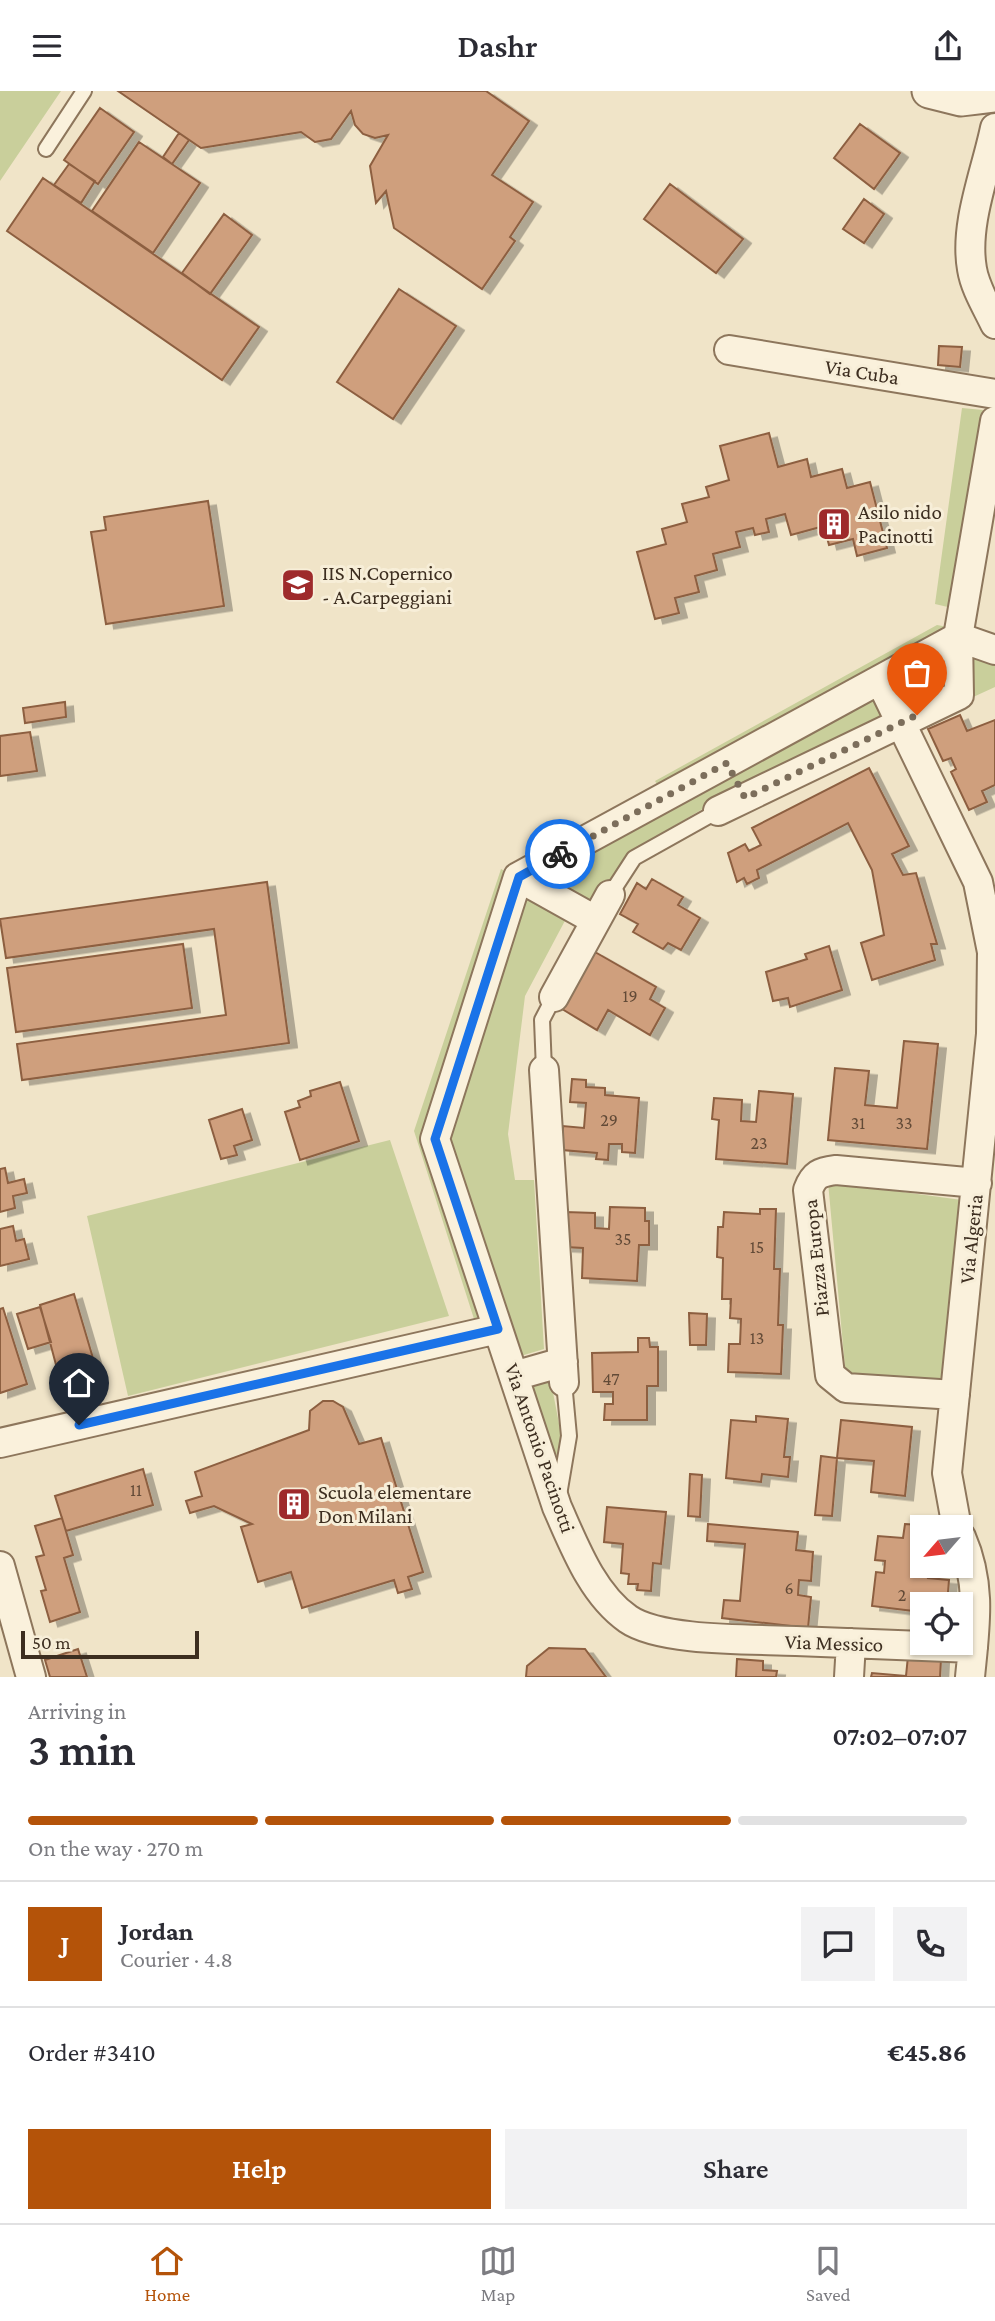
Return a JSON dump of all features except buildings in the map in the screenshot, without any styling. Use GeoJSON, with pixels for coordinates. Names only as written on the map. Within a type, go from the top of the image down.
{"type":"FeatureCollection","features":[{"type":"Feature","properties":{"kind":"street"},"geometry":{"type":"LineString","coordinates":[[929,91],[961,99],[994,93]]}},
{"type":"Feature","properties":{"kind":"street"},"geometry":{"type":"LineString","coordinates":[[995,128],[973,226],[971,260],[978,287],[995,324]]}},
{"type":"Feature","properties":{"kind":"street","name":"Via Cuba"},"geometry":{"type":"LineString","coordinates":[[729,351],[995,394]]}},
{"type":"Feature","properties":{"kind":"street"},"geometry":{"type":"LineString","coordinates":[[718,811],[959,695],[958,637],[995,421]]}},
{"type":"Feature","properties":{"kind":"street"},"geometry":{"type":"LineString","coordinates":[[519,877],[958,637],[995,650]]}},
{"type":"Feature","properties":{"kind":"street","name":"Via Algeria"},"geometry":{"type":"LineString","coordinates":[[880,680],[978,883],[989,929],[993,1003],[988,1135],[976,1183],[947,1473],[955,1515]]}},
{"type":"Feature","properties":{"kind":"street"},"geometry":{"type":"LineString","coordinates":[[727,763],[745,798]]}},
{"type":"Feature","properties":{"kind":"street"},"geometry":{"type":"LineString","coordinates":[[519,877],[595,920]]}},
{"type":"Feature","properties":{"kind":"street","name":"Via Antonio Pacinotti"},"geometry":{"type":"LineString","coordinates":[[519,877],[435,1139],[557,1507],[593,1580],[627,1619],[658,1632],[736,1639]]}},
{"type":"Feature","properties":{"kind":"street"},"geometry":{"type":"LineString","coordinates":[[554,997],[610,894]]}},
{"type":"Feature","properties":{"kind":"street"},"geometry":{"type":"LineString","coordinates":[[514,1376],[564,1372],[544,1070]]}},
{"type":"Feature","properties":{"kind":"street","name":"Piazza Europa"},"geometry":{"type":"LineString","coordinates":[[955,1395],[846,1388],[830,1375],[808,1190],[812,1179],[820,1172],[836,1170],[976,1183]]}},
{"type":"Feature","properties":{"kind":"street"},"geometry":{"type":"LineString","coordinates":[[0,1443],[498,1329]]}},
{"type":"Feature","properties":{"kind":"street"},"geometry":{"type":"LineString","coordinates":[[0,1566],[31,1677]]}},
{"type":"Feature","properties":{"kind":"street"},"geometry":{"type":"LineString","coordinates":[[973,1570],[973,1648]]}},
{"type":"Feature","properties":{"kind":"street","name":"Via Messico"},"geometry":{"type":"LineString","coordinates":[[736,1639],[910,1645]]}},
{"type":"Feature","properties":{"kind":"street"},"geometry":{"type":"LineString","coordinates":[[849,1677],[851,1643]]}},
{"type":"Feature","properties":{"kind":"street"},"geometry":{"type":"LineString","coordinates":[[970,1677],[972,1655]]}},
{"type":"Feature","properties":{"kind":"lane"},"geometry":{"type":"LineString","coordinates":[[46,149],[84,91]]}},
{"type":"Feature","properties":{"kind":"lane"},"geometry":{"type":"LineString","coordinates":[[610,894],[634,858],[718,811]]}},
{"type":"Feature","properties":{"kind":"lane"},"geometry":{"type":"LineString","coordinates":[[544,1070],[542,1020],[554,997]]}},
{"type":"Feature","properties":{"kind":"lane"},"geometry":{"type":"LineString","coordinates":[[557,1507],[569,1436],[564,1372]]}},
{"type":"Feature","properties":{"kind":"green space"},"geometry":{"type":"Polygon","coordinates":[[[0,91],[61,91],[0,181],[0,91]]]}},
{"type":"Feature","properties":{"kind":"green space"},"geometry":{"type":"Polygon","coordinates":[[[962,408],[983,410],[952,608],[935,604],[962,408]]]}},
{"type":"Feature","properties":{"kind":"green space"},"geometry":{"type":"Polygon","coordinates":[[[937,625],[948,627],[663,793],[655,781],[937,625]]]}},
{"type":"Feature","properties":{"kind":"green space"},"geometry":{"type":"Polygon","coordinates":[[[970,650],[995,659],[995,687],[971,698],[970,650]]]}},
{"type":"Feature","properties":{"kind":"green space"},"geometry":{"type":"Polygon","coordinates":[[[948,652],[950,689],[904,710],[893,682],[948,652]]]}},
{"type":"Feature","properties":{"kind":"green space"},"geometry":{"type":"Polygon","coordinates":[[[876,689],[889,718],[706,807],[630,852],[592,908],[531,877],[876,689]]]}},
{"type":"Feature","properties":{"kind":"green space"},"geometry":{"type":"Polygon","coordinates":[[[501,869],[514,876],[428,1136],[487,1314],[474,1319],[414,1131],[501,869]]]}},
{"type":"Feature","properties":{"kind":"green space"},"geometry":{"type":"Polygon","coordinates":[[[526,894],[568,915],[525,996],[508,1134],[515,1180],[534,1180],[544,1349],[514,1358],[446,1136],[526,894]]]}},
{"type":"Feature","properties":{"kind":"green space"},"geometry":{"type":"Polygon","coordinates":[[[390,1140],[449,1316],[128,1396],[87,1216],[390,1140]]]}},
{"type":"Feature","properties":{"kind":"green space"},"geometry":{"type":"Polygon","coordinates":[[[828,1182],[962,1200],[941,1384],[846,1378],[828,1182]]]}},
{"type":"Feature","properties":{"kind":"green space"},"geometry":{"type":"Polygon","coordinates":[[[550,1377],[562,1439],[552,1467],[525,1383],[550,1377]]]}},
{"type":"Feature","properties":{"kind":"way so far"},"geometry":{"type":"LineString","coordinates":[[560,854],[727,763],[745,798],[917,715]]}},
{"type":"Feature","properties":{"kind":"place","name":"Asilo nido Pacinotti"},"geometry":{"type":"Point","coordinates":[834,524]}},
{"type":"Feature","properties":{"kind":"place","name":"IIS N.Copernico - A.Carpeggiani"},"geometry":{"type":"Point","coordinates":[298,585]}},
{"type":"Feature","properties":{"kind":"place","name":"Scuola elementare Don Milani"},"geometry":{"type":"Point","coordinates":[294,1504]}},
{"type":"Feature","properties":{"kind":"route"},"geometry":{"type":"LineString","coordinates":[[79,1425],[498,1329],[435,1139],[519,877],[560,854]]}}]}
